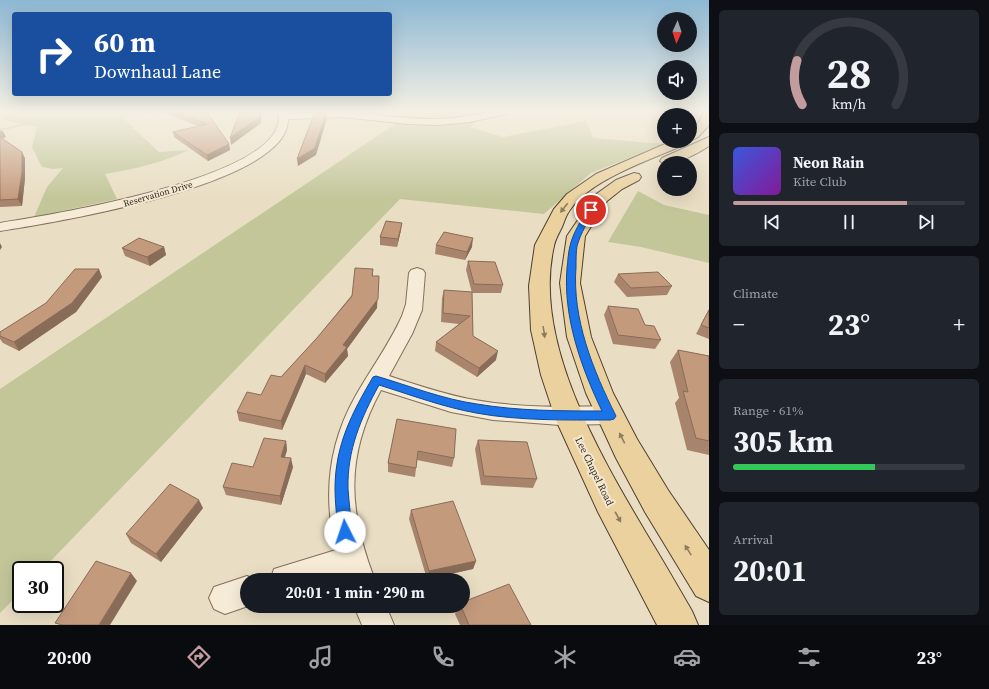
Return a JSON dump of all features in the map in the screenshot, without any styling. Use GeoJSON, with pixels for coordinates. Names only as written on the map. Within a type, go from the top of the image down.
{"type":"FeatureCollection","features":[{"type":"Feature","properties":{"kind":"main road","name":"Lee Chapel Road"},"geometry":{"type":"LineString","coordinates":[[675,148],[631,163],[585,188],[562,209],[547,240],[542,262],[540,312],[546,348],[569,416],[597,478],[678,625]]}},
{"type":"Feature","properties":{"kind":"main road","name":"Lee Chapel Road"},"geometry":{"type":"LineString","coordinates":[[682,148],[650,169],[612,189],[600,198],[584,220],[575,241],[570,282],[575,319],[580,341],[597,388],[610,416],[649,487],[709,583]]}},
{"type":"Feature","properties":{"kind":"street","name":"Reservation Drive"},"geometry":{"type":"LineString","coordinates":[[0,227],[66,216],[165,193],[208,178],[240,164],[270,145],[273,141]]}},
{"type":"Feature","properties":{"kind":"street"},"geometry":{"type":"LineString","coordinates":[[335,573],[356,570],[345,532],[342,469],[346,449],[353,424],[376,380],[404,332],[412,313],[417,273]]}},
{"type":"Feature","properties":{"kind":"street"},"geometry":{"type":"LineString","coordinates":[[376,380],[440,400],[476,409],[569,416],[610,416]]}},
{"type":"Feature","properties":{"kind":"street"},"geometry":{"type":"LineString","coordinates":[[373,613],[378,625]]}},
{"type":"Feature","properties":{"kind":"green space"},"geometry":{"type":"Polygon","coordinates":[[[33,141],[147,141],[159,152],[189,150],[169,159],[148,165],[105,174],[117,199],[34,217],[47,187],[63,168],[53,169],[42,167],[32,147],[33,141]]]}},
{"type":"Feature","properties":{"kind":"green space"},"geometry":{"type":"Polygon","coordinates":[[[370,141],[631,141],[657,143],[657,147],[591,173],[544,214],[400,199],[51,561],[12,561],[12,601],[0,613],[0,389],[370,141]]]}},
{"type":"Feature","properties":{"kind":"green space"},"geometry":{"type":"Polygon","coordinates":[[[638,191],[664,205],[709,215],[709,263],[641,247],[608,242],[638,191]]]}},
{"type":"Feature","properties":{"kind":"building"},"geometry":{"type":"Polygon","coordinates":[[[0,141],[6,141],[22,152],[22,172],[18,199],[0,200],[0,141]]]}},
{"type":"Feature","properties":{"kind":"building"},"geometry":{"type":"Polygon","coordinates":[[[187,141],[227,141],[229,144],[207,155],[187,141]]]}},
{"type":"Feature","properties":{"kind":"building"},"geometry":{"type":"Polygon","coordinates":[[[304,141],[317,141],[315,148],[297,159],[304,141]]]}},
{"type":"Feature","properties":{"kind":"building"},"geometry":{"type":"Polygon","coordinates":[[[386,221],[402,223],[398,239],[380,237],[386,221]]]}},
{"type":"Feature","properties":{"kind":"building"},"geometry":{"type":"Polygon","coordinates":[[[444,232],[473,238],[467,252],[436,245],[444,232]]]}},
{"type":"Feature","properties":{"kind":"building"},"geometry":{"type":"Polygon","coordinates":[[[139,238],[164,247],[147,257],[122,248],[139,238]]]}},
{"type":"Feature","properties":{"kind":"building"},"geometry":{"type":"Polygon","coordinates":[[[468,261],[495,262],[503,285],[474,284],[468,261]]]}},
{"type":"Feature","properties":{"kind":"building"},"geometry":{"type":"Polygon","coordinates":[[[355,268],[373,269],[372,276],[379,276],[378,299],[343,345],[347,347],[325,374],[305,365],[281,421],[237,412],[247,392],[261,395],[271,375],[281,377],[316,339],[352,296],[355,268]]]}},
{"type":"Feature","properties":{"kind":"building"},"geometry":{"type":"Polygon","coordinates":[[[75,269],[99,269],[72,303],[14,342],[0,336],[0,332],[46,303],[75,269]]]}},
{"type":"Feature","properties":{"kind":"building"},"geometry":{"type":"Polygon","coordinates":[[[658,272],[672,286],[631,288],[618,274],[658,272]]]}},
{"type":"Feature","properties":{"kind":"building"},"geometry":{"type":"Polygon","coordinates":[[[444,290],[472,292],[473,336],[498,351],[479,368],[436,342],[470,316],[443,313],[444,290]]]}},
{"type":"Feature","properties":{"kind":"building"},"geometry":{"type":"Polygon","coordinates":[[[608,306],[638,309],[645,325],[654,326],[661,340],[618,335],[608,306]]]}},
{"type":"Feature","properties":{"kind":"building"},"geometry":{"type":"Polygon","coordinates":[[[709,310],[709,328],[701,325],[709,310]]]}},
{"type":"Feature","properties":{"kind":"building"},"geometry":{"type":"Polygon","coordinates":[[[678,350],[709,356],[709,441],[696,438],[683,391],[688,392],[678,350]]]}},
{"type":"Feature","properties":{"kind":"building"},"geometry":{"type":"Polygon","coordinates":[[[397,419],[456,429],[454,458],[418,451],[416,468],[388,463],[397,419]]]}},
{"type":"Feature","properties":{"kind":"building"},"geometry":{"type":"Polygon","coordinates":[[[264,438],[286,441],[281,457],[291,458],[280,496],[223,487],[232,463],[253,467],[264,438]]]}},
{"type":"Feature","properties":{"kind":"building"},"geometry":{"type":"Polygon","coordinates":[[[478,440],[527,442],[537,479],[484,476],[478,440]]]}},
{"type":"Feature","properties":{"kind":"building"},"geometry":{"type":"Polygon","coordinates":[[[170,484],[199,500],[156,554],[126,534],[170,484]]]}},
{"type":"Feature","properties":{"kind":"building"},"geometry":{"type":"Polygon","coordinates":[[[453,501],[476,561],[429,571],[411,510],[453,501]]]}},
{"type":"Feature","properties":{"kind":"building"},"geometry":{"type":"Polygon","coordinates":[[[96,561],[131,573],[99,625],[62,625],[55,623],[62,613],[64,613],[64,609],[96,561]]]}},
{"type":"Feature","properties":{"kind":"building"},"geometry":{"type":"Polygon","coordinates":[[[509,584],[531,625],[469,625],[464,613],[470,613],[470,599],[509,584]]]}},
{"type":"Feature","properties":{"kind":"route"},"geometry":{"type":"LineString","coordinates":[[345,532],[342,469],[346,449],[353,424],[376,380],[440,400],[476,409],[569,416],[610,416],[597,388],[580,341],[572,302],[570,282],[573,248],[577,234],[591,210]]}}]}
